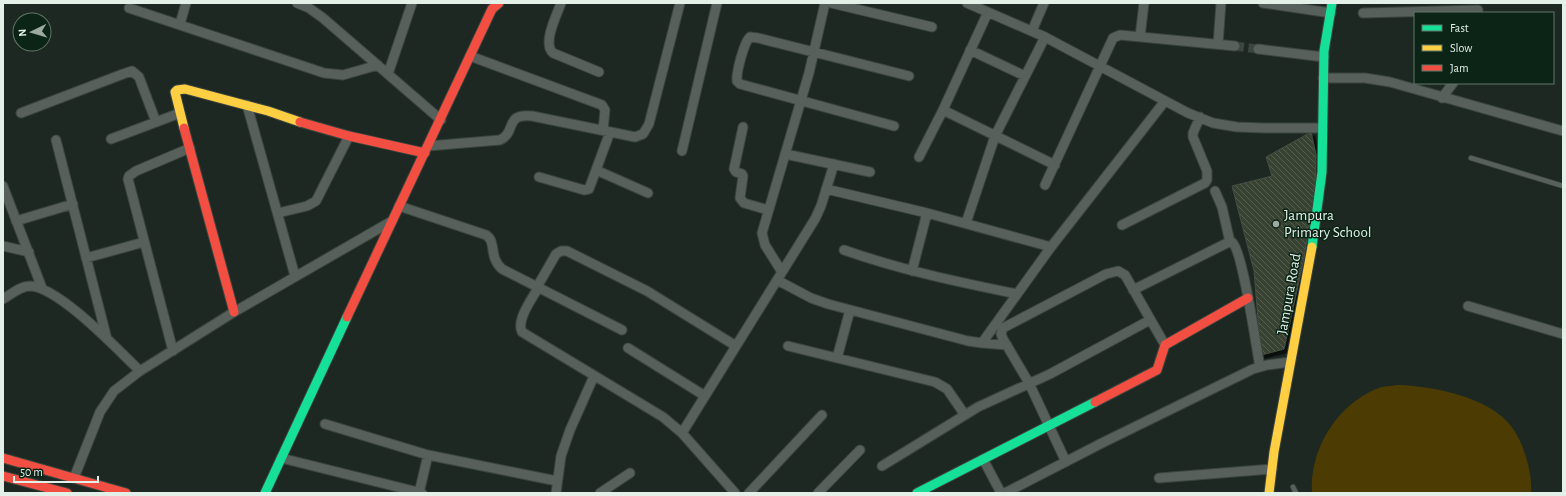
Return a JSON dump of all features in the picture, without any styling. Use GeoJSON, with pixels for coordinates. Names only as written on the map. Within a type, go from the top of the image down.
{"type":"FeatureCollection","features":[{"type":"Feature","properties":{"kind":"main road","name":"Jampura Road"},"geometry":{"type":"LineString","coordinates":[[1269,493],[1290,362],[1316,223],[1322,172],[1324,57],[1332,3]]}},
{"type":"Feature","properties":{"kind":"main road"},"geometry":{"type":"LineString","coordinates":[[264,493],[494,5]]}},
{"type":"Feature","properties":{"kind":"main road"},"geometry":{"type":"LineString","coordinates":[[234,312],[175,92],[180,88],[247,105],[349,136],[426,150]]}},
{"type":"Feature","properties":{"kind":"main road"},"geometry":{"type":"LineString","coordinates":[[917,493],[1157,370],[1160,367],[1163,348],[1165,345],[1248,298]]}},
{"type":"Feature","properties":{"kind":"main road"},"geometry":{"type":"LineString","coordinates":[[3,458],[126,493]]}},
{"type":"Feature","properties":{"kind":"main road"},"geometry":{"type":"LineString","coordinates":[[3,476],[67,493]]}},
{"type":"Feature","properties":{"kind":"street"},"geometry":{"type":"LineString","coordinates":[[180,24],[186,3]]}},
{"type":"Feature","properties":{"kind":"street"},"geometry":{"type":"LineString","coordinates":[[298,3],[309,8],[323,18],[440,120]]}},
{"type":"Feature","properties":{"kind":"street"},"geometry":{"type":"LineString","coordinates":[[388,74],[412,3]]}},
{"type":"Feature","properties":{"kind":"street"},"geometry":{"type":"LineString","coordinates":[[562,3],[548,42],[550,50],[553,53],[598,72]]}},
{"type":"Feature","properties":{"kind":"street"},"geometry":{"type":"LineString","coordinates":[[426,150],[500,140],[507,135],[514,119],[521,115],[634,137],[643,134],[651,116],[680,3]]}},
{"type":"Feature","properties":{"kind":"street"},"geometry":{"type":"LineString","coordinates":[[682,151],[717,3]]}},
{"type":"Feature","properties":{"kind":"street"},"geometry":{"type":"LineString","coordinates":[[782,272],[762,238],[762,233],[801,101],[825,3]]}},
{"type":"Feature","properties":{"kind":"street"},"geometry":{"type":"LineString","coordinates":[[831,3],[932,27]]}},
{"type":"Feature","properties":{"kind":"street"},"geometry":{"type":"LineString","coordinates":[[967,3],[1045,37],[1165,101],[1213,122],[1237,127],[1322,128]]}},
{"type":"Feature","properties":{"kind":"street"},"geometry":{"type":"LineString","coordinates":[[1032,31],[1044,3]]}},
{"type":"Feature","properties":{"kind":"street"},"geometry":{"type":"LineString","coordinates":[[1140,37],[1144,3]]}},
{"type":"Feature","properties":{"kind":"street"},"geometry":{"type":"LineString","coordinates":[[1218,44],[1221,3]]}},
{"type":"Feature","properties":{"kind":"street"},"geometry":{"type":"LineString","coordinates":[[1263,3],[1331,13]]}},
{"type":"Feature","properties":{"kind":"street"},"geometry":{"type":"LineString","coordinates":[[129,8],[334,75],[350,74],[378,65]]}},
{"type":"Feature","properties":{"kind":"street"},"geometry":{"type":"LineString","coordinates":[[1363,13],[1393,8],[1478,9]]}},
{"type":"Feature","properties":{"kind":"street"},"geometry":{"type":"LineString","coordinates":[[919,157],[943,110],[988,12]]}},
{"type":"Feature","properties":{"kind":"street"},"geometry":{"type":"LineString","coordinates":[[1045,185],[1113,38],[1120,35],[1235,46]]}},
{"type":"Feature","properties":{"kind":"street"},"geometry":{"type":"LineString","coordinates":[[894,126],[740,84],[737,81],[737,75],[746,42],[750,37],[758,38],[909,76]]}},
{"type":"Feature","properties":{"kind":"street"},"geometry":{"type":"LineString","coordinates":[[966,223],[995,136],[1045,37]]}},
{"type":"Feature","properties":{"kind":"street"},"geometry":{"type":"LineString","coordinates":[[1258,49],[1324,57]]}},
{"type":"Feature","properties":{"kind":"street"},"geometry":{"type":"LineString","coordinates":[[970,50],[1025,76]]}},
{"type":"Feature","properties":{"kind":"street"},"geometry":{"type":"LineString","coordinates":[[470,56],[602,105],[605,110],[606,131],[590,187],[586,190],[539,177]]}},
{"type":"Feature","properties":{"kind":"street"},"geometry":{"type":"LineString","coordinates":[[21,113],[122,74],[132,72],[139,77],[156,122]]}},
{"type":"Feature","properties":{"kind":"street"},"geometry":{"type":"LineString","coordinates":[[1323,78],[1364,78],[1390,82],[1442,98],[1561,130]]}},
{"type":"Feature","properties":{"kind":"street"},"geometry":{"type":"LineString","coordinates":[[1442,98],[1452,84]]}},
{"type":"Feature","properties":{"kind":"street"},"geometry":{"type":"LineString","coordinates":[[982,344],[1051,247],[1165,101]]}},
{"type":"Feature","properties":{"kind":"street"},"geometry":{"type":"LineString","coordinates":[[247,105],[295,276]]}},
{"type":"Feature","properties":{"kind":"street"},"geometry":{"type":"LineString","coordinates":[[943,110],[1055,165]]}},
{"type":"Feature","properties":{"kind":"street"},"geometry":{"type":"LineString","coordinates":[[111,139],[180,113]]}},
{"type":"Feature","properties":{"kind":"street"},"geometry":{"type":"LineString","coordinates":[[1122,225],[1205,183],[1207,180],[1207,171],[1194,137],[1200,117]]}},
{"type":"Feature","properties":{"kind":"street"},"geometry":{"type":"LineString","coordinates":[[743,127],[734,169],[743,176],[740,198],[744,203],[768,210]]}},
{"type":"Feature","properties":{"kind":"street"},"geometry":{"type":"LineString","coordinates":[[278,213],[306,206],[316,201],[349,136]]}},
{"type":"Feature","properties":{"kind":"street"},"geometry":{"type":"LineString","coordinates":[[56,140],[107,339]]}},
{"type":"Feature","properties":{"kind":"street"},"geometry":{"type":"LineString","coordinates":[[173,351],[128,184],[129,176],[136,171],[190,148]]}},
{"type":"Feature","properties":{"kind":"street"},"geometry":{"type":"LineString","coordinates":[[785,154],[870,172]]}},
{"type":"Feature","properties":{"kind":"street"},"geometry":{"type":"LineString","coordinates":[[682,433],[815,219],[821,206],[834,164]]}},
{"type":"Feature","properties":{"kind":"street"},"geometry":{"type":"LineString","coordinates":[[596,170],[648,194]]}},
{"type":"Feature","properties":{"kind":"street"},"geometry":{"type":"LineString","coordinates":[[3,186],[42,288]]}},
{"type":"Feature","properties":{"kind":"street"},"geometry":{"type":"LineString","coordinates":[[826,189],[966,223],[1051,247]]}},
{"type":"Feature","properties":{"kind":"street"},"geometry":{"type":"LineString","coordinates":[[1216,191],[1222,207],[1230,242],[1234,244],[1238,250],[1260,367]]}},
{"type":"Feature","properties":{"kind":"street"},"geometry":{"type":"LineString","coordinates":[[16,221],[73,204]]}},
{"type":"Feature","properties":{"kind":"street"},"geometry":{"type":"LineString","coordinates":[[399,206],[486,235],[492,241],[493,256],[497,264],[502,268],[538,288],[622,330]]}},
{"type":"Feature","properties":{"kind":"street"},"geometry":{"type":"LineString","coordinates":[[912,271],[927,213]]}},
{"type":"Feature","properties":{"kind":"street"},"geometry":{"type":"LineString","coordinates":[[74,478],[100,412],[114,391],[140,371],[234,312],[392,221]]}},
{"type":"Feature","properties":{"kind":"street"},"geometry":{"type":"LineString","coordinates":[[86,258],[144,242]]}},
{"type":"Feature","properties":{"kind":"street"},"geometry":{"type":"LineString","coordinates":[[1133,290],[1230,242]]}},
{"type":"Feature","properties":{"kind":"street"},"geometry":{"type":"LineString","coordinates":[[3,246],[29,252]]}},
{"type":"Feature","properties":{"kind":"street"},"geometry":{"type":"LineString","coordinates":[[844,250],[874,260],[954,282],[1017,294]]}},
{"type":"Feature","properties":{"kind":"street"},"geometry":{"type":"LineString","coordinates":[[735,493],[682,433],[663,417],[522,332],[520,326],[521,319],[556,254],[561,251],[568,251],[647,290],[736,346]]}},
{"type":"Feature","properties":{"kind":"street"},"geometry":{"type":"LineString","coordinates":[[1066,462],[1029,383],[1001,334],[1003,328],[1114,271],[1122,272],[1165,345]]}},
{"type":"Feature","properties":{"kind":"street"},"geometry":{"type":"LineString","coordinates":[[777,280],[811,298],[850,310],[982,344],[1007,345]]}},
{"type":"Feature","properties":{"kind":"street"},"geometry":{"type":"LineString","coordinates":[[3,299],[26,287],[42,288],[56,295],[73,308],[140,371]]}},
{"type":"Feature","properties":{"kind":"street"},"geometry":{"type":"LineString","coordinates":[[1468,306],[1563,334]]}},
{"type":"Feature","properties":{"kind":"street"},"geometry":{"type":"LineString","coordinates":[[837,358],[850,310]]}},
{"type":"Feature","properties":{"kind":"street"},"geometry":{"type":"LineString","coordinates":[[882,466],[978,407],[1050,374],[1150,320]]}},
{"type":"Feature","properties":{"kind":"street"},"geometry":{"type":"LineString","coordinates":[[788,346],[935,382],[946,389],[965,415]]}},
{"type":"Feature","properties":{"kind":"street"},"geometry":{"type":"LineString","coordinates":[[628,348],[705,396]]}},
{"type":"Feature","properties":{"kind":"street"},"geometry":{"type":"LineString","coordinates":[[1005,493],[1260,367],[1290,362]]}},
{"type":"Feature","properties":{"kind":"street"},"geometry":{"type":"LineString","coordinates":[[556,493],[561,456],[570,430],[594,376]]}},
{"type":"Feature","properties":{"kind":"street"},"geometry":{"type":"LineString","coordinates":[[748,493],[822,415]]}},
{"type":"Feature","properties":{"kind":"street"},"geometry":{"type":"LineString","coordinates":[[325,424],[428,454],[557,481]]}},
{"type":"Feature","properties":{"kind":"street"},"geometry":{"type":"LineString","coordinates":[[818,493],[860,450]]}},
{"type":"Feature","properties":{"kind":"street"},"geometry":{"type":"LineString","coordinates":[[281,458],[420,493],[428,454]]}},
{"type":"Feature","properties":{"kind":"street"},"geometry":{"type":"LineString","coordinates":[[983,459],[1001,493]]}},
{"type":"Feature","properties":{"kind":"street"},"geometry":{"type":"LineString","coordinates":[[1159,478],[1272,469]]}},
{"type":"Feature","properties":{"kind":"street"},"geometry":{"type":"LineString","coordinates":[[600,493],[630,473]]}},
{"type":"Feature","properties":{"kind":"lane"},"geometry":{"type":"LineString","coordinates":[[1471,158],[1563,186]]}},
{"type":"Feature","properties":{"kind":"lane"},"geometry":{"type":"LineString","coordinates":[[1293,487],[1296,493]]}},
{"type":"Feature","properties":{"kind":"shaded area"},"geometry":{"type":"Polygon","coordinates":[[[1398,385],[1427,388],[1459,395],[1489,408],[1501,416],[1511,426],[1522,447],[1530,473],[1531,493],[1312,493],[1312,477],[1315,461],[1328,431],[1338,418],[1349,406],[1362,396],[1379,388],[1398,385]]]}},
{"type":"Feature","properties":{"kind":"building","name":"Jampura Primary School"},"geometry":{"type":"Polygon","coordinates":[[[1311,132],[1316,155],[1315,189],[1304,258],[1284,349],[1261,355],[1254,271],[1232,186],[1272,176],[1266,157],[1311,132]]]}},
{"type":"Feature","properties":{"kind":"tunnel"},"geometry":{"type":"LineString","coordinates":[[1235,46],[1258,49]]}},
{"type":"Feature","properties":{"kind":"traffic: fast"},"geometry":{"type":"LineString","coordinates":[[1312,247],[1322,172],[1324,51],[1332,3]]}},
{"type":"Feature","properties":{"kind":"traffic: fast"},"geometry":{"type":"LineString","coordinates":[[265,493],[347,317]]}},
{"type":"Feature","properties":{"kind":"traffic: fast"},"geometry":{"type":"LineString","coordinates":[[917,493],[1095,402]]}},
{"type":"Feature","properties":{"kind":"traffic: slow"},"geometry":{"type":"LineString","coordinates":[[184,128],[175,92],[177,90],[185,89],[268,111],[300,122]]}},
{"type":"Feature","properties":{"kind":"traffic: slow"},"geometry":{"type":"LineString","coordinates":[[1269,493],[1274,452],[1312,247]]}},
{"type":"Feature","properties":{"kind":"traffic: jam"},"geometry":{"type":"LineString","coordinates":[[347,317],[492,9],[499,3]]}},
{"type":"Feature","properties":{"kind":"traffic: jam"},"geometry":{"type":"LineString","coordinates":[[300,122],[349,136],[425,153]]}},
{"type":"Feature","properties":{"kind":"traffic: jam"},"geometry":{"type":"LineString","coordinates":[[184,128],[234,312]]}},
{"type":"Feature","properties":{"kind":"traffic: jam"},"geometry":{"type":"LineString","coordinates":[[1095,402],[1157,370],[1165,345],[1248,298]]}},
{"type":"Feature","properties":{"kind":"traffic: jam"},"geometry":{"type":"LineString","coordinates":[[3,458],[126,493]]}},
{"type":"Feature","properties":{"kind":"traffic: jam"},"geometry":{"type":"LineString","coordinates":[[3,476],[67,493]]}},
{"type":"Feature","properties":{"kind":"place","name":"Jampura Primary School"},"geometry":{"type":"Point","coordinates":[1276,224]}}]}
